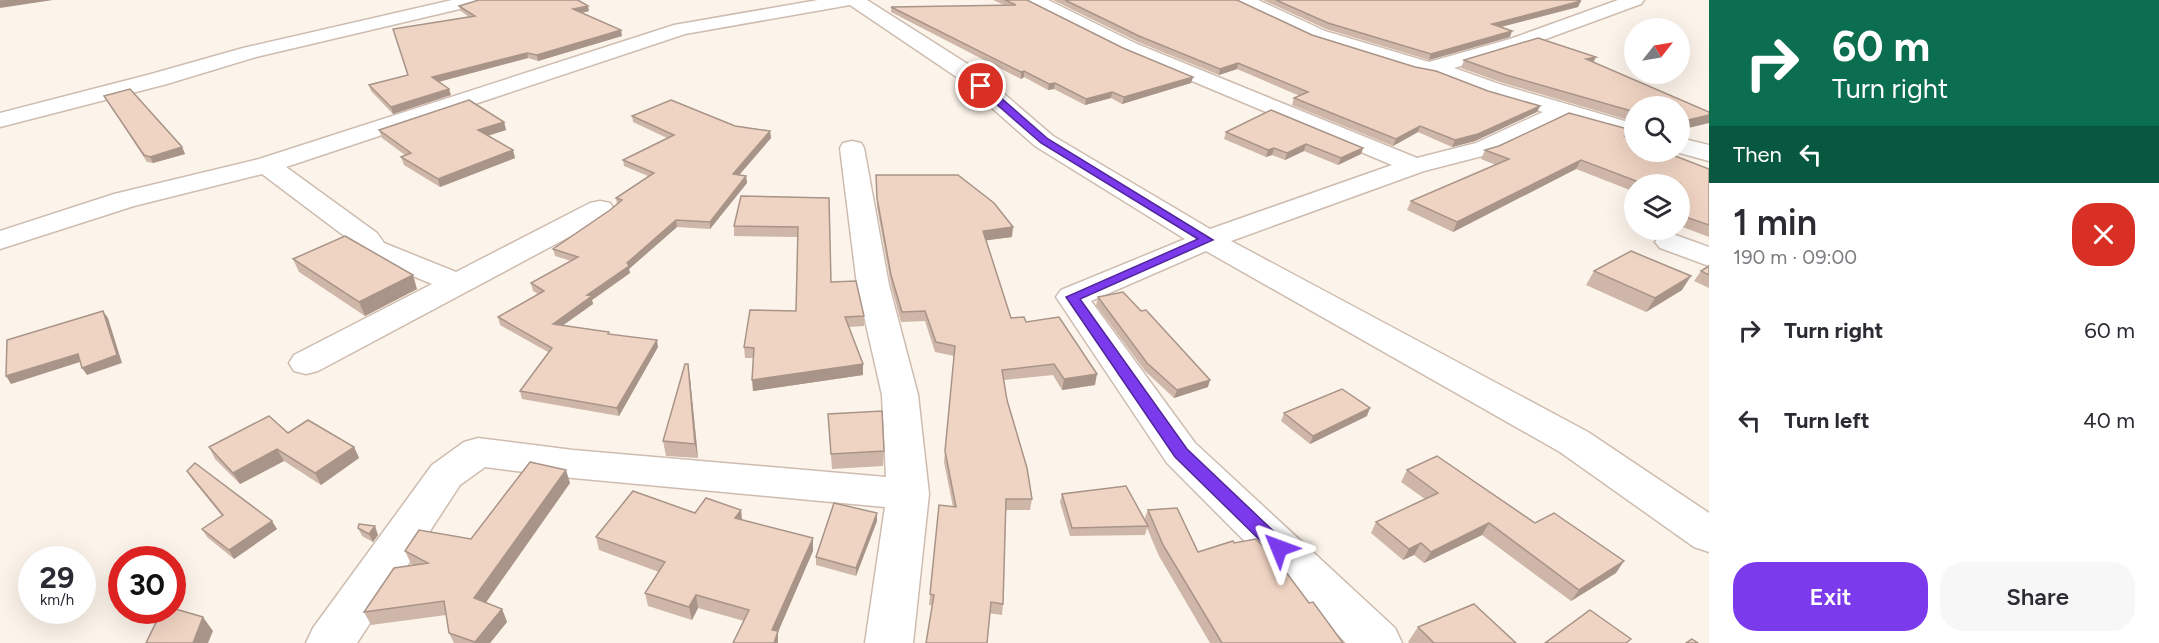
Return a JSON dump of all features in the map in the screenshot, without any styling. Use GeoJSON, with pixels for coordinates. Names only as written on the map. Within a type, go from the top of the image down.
{"type":"FeatureCollection","features":[{"type":"Feature","properties":{"kind":"street"},"geometry":{"type":"LineString","coordinates":[[0,120],[159,79],[250,52],[475,0]]}},
{"type":"Feature","properties":{"kind":"street"},"geometry":{"type":"LineString","coordinates":[[0,240],[124,201],[267,165],[681,28],[849,0]]}},
{"type":"Feature","properties":{"kind":"street"},"geometry":{"type":"LineString","coordinates":[[855,0],[966,73],[1044,141],[1207,240],[1574,442],[1709,535]]}},
{"type":"Feature","properties":{"kind":"street"},"geometry":{"type":"LineString","coordinates":[[1034,0],[1130,48],[1415,166]]}},
{"type":"Feature","properties":{"kind":"street"},"geometry":{"type":"LineString","coordinates":[[1243,0],[1318,34],[1420,67],[1438,69],[1494,90],[1624,129]]}},
{"type":"Feature","properties":{"kind":"street"},"geometry":{"type":"LineString","coordinates":[[1438,69],[1437,66],[1444,63],[1517,43],[1635,0]]}},
{"type":"Feature","properties":{"kind":"street"},"geometry":{"type":"LineString","coordinates":[[1377,643],[1181,453],[1072,297],[1207,240],[1415,166],[1485,148],[1563,111]]}},
{"type":"Feature","properties":{"kind":"street"},"geometry":{"type":"LineString","coordinates":[[852,148],[873,285],[900,395],[908,494],[889,643]]}},
{"type":"Feature","properties":{"kind":"street"},"geometry":{"type":"LineString","coordinates":[[1690,148],[1709,153]]}},
{"type":"Feature","properties":{"kind":"street"},"geometry":{"type":"LineString","coordinates":[[267,165],[366,240],[373,249],[455,283]]}},
{"type":"Feature","properties":{"kind":"street"},"geometry":{"type":"LineString","coordinates":[[306,363],[600,209]]}},
{"type":"Feature","properties":{"kind":"street"},"geometry":{"type":"LineString","coordinates":[[1670,242],[1709,257]]}},
{"type":"Feature","properties":{"kind":"street"},"geometry":{"type":"LineString","coordinates":[[330,643],[447,475],[478,452],[573,464],[908,494]]}},
{"type":"Feature","properties":{"kind":"building"},"geometry":{"type":"Polygon","coordinates":[[[479,0],[578,0],[588,6],[573,9],[621,30],[537,55],[527,53],[432,77],[449,89],[391,107],[369,85],[408,75],[393,29],[475,16],[459,6],[479,0]]]}},
{"type":"Feature","properties":{"kind":"building"},"geometry":{"type":"Polygon","coordinates":[[[1005,0],[1027,0],[1123,48],[1193,77],[1124,97],[1112,92],[1086,99],[1055,83],[1049,84],[1024,71],[1021,72],[891,7],[1016,5],[1005,0]]]}},
{"type":"Feature","properties":{"kind":"building"},"geometry":{"type":"Polygon","coordinates":[[[1065,0],[1237,0],[1312,35],[1415,67],[1436,71],[1488,91],[1540,106],[1478,134],[1455,140],[1420,126],[1396,139],[1294,98],[1308,92],[1238,63],[1220,69],[1139,36],[1065,0]]]}},
{"type":"Feature","properties":{"kind":"building"},"geometry":{"type":"Polygon","coordinates":[[[1276,0],[1581,1],[1492,24],[1512,31],[1431,54],[1328,23],[1276,0]]]}},
{"type":"Feature","properties":{"kind":"building"},"geometry":{"type":"Polygon","coordinates":[[[1538,38],[1596,57],[1586,59],[1624,75],[1624,84],[1644,84],[1672,96],[1624,96],[1624,109],[1506,75],[1464,60],[1538,38]]]}},
{"type":"Feature","properties":{"kind":"building"},"geometry":{"type":"Polygon","coordinates":[[[130,89],[182,147],[150,157],[144,155],[104,96],[130,89]]]}},
{"type":"Feature","properties":{"kind":"building"},"geometry":{"type":"Polygon","coordinates":[[[469,100],[504,122],[478,130],[513,150],[438,179],[401,157],[411,153],[379,130],[469,100]]]}},
{"type":"Feature","properties":{"kind":"building"},"geometry":{"type":"Polygon","coordinates":[[[671,100],[735,126],[770,131],[733,174],[746,176],[710,222],[676,220],[627,263],[629,266],[587,295],[592,296],[553,324],[657,340],[617,408],[520,391],[552,348],[498,317],[544,291],[531,283],[578,257],[553,249],[610,210],[622,200],[616,198],[654,173],[623,160],[674,135],[632,116],[671,100]]]}},
{"type":"Feature","properties":{"kind":"building"},"geometry":{"type":"Polygon","coordinates":[[[1690,104],[1709,112],[1709,115],[1690,120],[1690,104]]]}},
{"type":"Feature","properties":{"kind":"building"},"geometry":{"type":"Polygon","coordinates":[[[1271,110],[1363,148],[1341,158],[1306,144],[1287,153],[1274,148],[1268,150],[1226,132],[1271,110]]]}},
{"type":"Feature","properties":{"kind":"building"},"geometry":{"type":"Polygon","coordinates":[[[1569,113],[1624,128],[1624,162],[1690,162],[1709,169],[1709,225],[1690,218],[1690,174],[1624,174],[1624,176],[1581,160],[1457,222],[1411,201],[1509,159],[1485,150],[1499,146],[1569,113]]]}},
{"type":"Feature","properties":{"kind":"building"},"geometry":{"type":"Polygon","coordinates":[[[876,175],[958,175],[994,203],[1013,227],[983,231],[1011,318],[1024,317],[1026,322],[1059,317],[1097,374],[1064,379],[1054,364],[1002,370],[1007,400],[1027,468],[1032,499],[1006,499],[1003,604],[991,602],[987,643],[926,643],[934,595],[930,594],[939,505],[956,507],[945,451],[955,346],[936,342],[925,311],[902,312],[891,275],[877,198],[876,175]]]}},
{"type":"Feature","properties":{"kind":"building"},"geometry":{"type":"Polygon","coordinates":[[[741,196],[829,198],[831,282],[856,281],[864,316],[845,317],[863,364],[752,380],[754,348],[744,347],[750,310],[796,311],[798,227],[734,226],[741,196]]]}},
{"type":"Feature","properties":{"kind":"building"},"geometry":{"type":"Polygon","coordinates":[[[345,236],[413,275],[359,302],[293,259],[345,236]]]}},
{"type":"Feature","properties":{"kind":"building"},"geometry":{"type":"Polygon","coordinates":[[[1631,251],[1691,276],[1655,298],[1594,271],[1631,251]]]}},
{"type":"Feature","properties":{"kind":"building"},"geometry":{"type":"Polygon","coordinates":[[[1709,266],[1709,275],[1701,271],[1709,266]]]}},
{"type":"Feature","properties":{"kind":"building"},"geometry":{"type":"Polygon","coordinates":[[[1123,292],[1141,311],[1146,310],[1210,380],[1177,390],[1147,363],[1098,297],[1123,292]]]}},
{"type":"Feature","properties":{"kind":"building"},"geometry":{"type":"Polygon","coordinates":[[[103,311],[117,355],[82,368],[78,354],[6,376],[7,340],[103,311]]]}},
{"type":"Feature","properties":{"kind":"building"},"geometry":{"type":"Polygon","coordinates":[[[685,364],[688,364],[695,444],[663,441],[685,364]]]}},
{"type":"Feature","properties":{"kind":"building"},"geometry":{"type":"Polygon","coordinates":[[[1342,389],[1370,408],[1313,436],[1284,413],[1342,389]]]}},
{"type":"Feature","properties":{"kind":"building"},"geometry":{"type":"Polygon","coordinates":[[[882,411],[884,451],[831,454],[828,414],[882,411]]]}},
{"type":"Feature","properties":{"kind":"building"},"geometry":{"type":"Polygon","coordinates":[[[269,416],[288,433],[308,420],[354,447],[315,473],[277,449],[233,473],[209,447],[269,416]]]}},
{"type":"Feature","properties":{"kind":"building"},"geometry":{"type":"Polygon","coordinates":[[[1437,456],[1535,523],[1554,513],[1624,561],[1579,590],[1489,523],[1431,552],[1421,543],[1409,549],[1376,522],[1438,493],[1407,470],[1437,456]]]}},
{"type":"Feature","properties":{"kind":"building"},"geometry":{"type":"Polygon","coordinates":[[[530,462],[566,470],[474,598],[502,609],[475,642],[449,633],[444,601],[364,612],[394,568],[428,563],[405,551],[419,530],[471,539],[530,462]]]}},
{"type":"Feature","properties":{"kind":"building"},"geometry":{"type":"Polygon","coordinates":[[[195,463],[272,521],[229,550],[202,529],[223,515],[187,471],[195,463]]]}},
{"type":"Feature","properties":{"kind":"building"},"geometry":{"type":"Polygon","coordinates":[[[1126,486],[1148,526],[1072,528],[1062,494],[1126,486]]]}},
{"type":"Feature","properties":{"kind":"building"},"geometry":{"type":"Polygon","coordinates":[[[633,491],[695,513],[706,498],[741,510],[735,518],[813,538],[772,630],[778,631],[774,643],[733,643],[749,610],[696,595],[689,607],[645,593],[665,562],[596,537],[633,491]]]}},
{"type":"Feature","properties":{"kind":"building"},"geometry":{"type":"Polygon","coordinates":[[[834,503],[877,513],[856,568],[816,557],[834,503]]]}},
{"type":"Feature","properties":{"kind":"building"},"geometry":{"type":"Polygon","coordinates":[[[1177,508],[1198,552],[1233,541],[1234,543],[1256,539],[1277,560],[1309,603],[1313,602],[1343,643],[1222,643],[1163,545],[1148,510],[1177,508]]]}},
{"type":"Feature","properties":{"kind":"building"},"geometry":{"type":"Polygon","coordinates":[[[359,524],[375,526],[369,534],[358,528],[359,524]]]}},
{"type":"Feature","properties":{"kind":"building"},"geometry":{"type":"Polygon","coordinates":[[[1474,604],[1516,643],[1434,643],[1418,627],[1474,604]]]}},
{"type":"Feature","properties":{"kind":"building"},"geometry":{"type":"Polygon","coordinates":[[[1590,610],[1631,639],[1626,643],[1545,643],[1590,610]]]}},
{"type":"Feature","properties":{"kind":"building"},"geometry":{"type":"Polygon","coordinates":[[[186,612],[203,617],[193,643],[146,643],[155,624],[186,624],[186,612]]]}},
{"type":"Feature","properties":{"kind":"building"},"geometry":{"type":"Polygon","coordinates":[[[1692,639],[1698,643],[1686,643],[1692,639]]]}},
{"type":"Feature","properties":{"kind":"route"},"geometry":{"type":"LineString","coordinates":[[981,86],[1044,141],[1207,240],[1072,297],[1181,453],[1279,548]]}}]}
